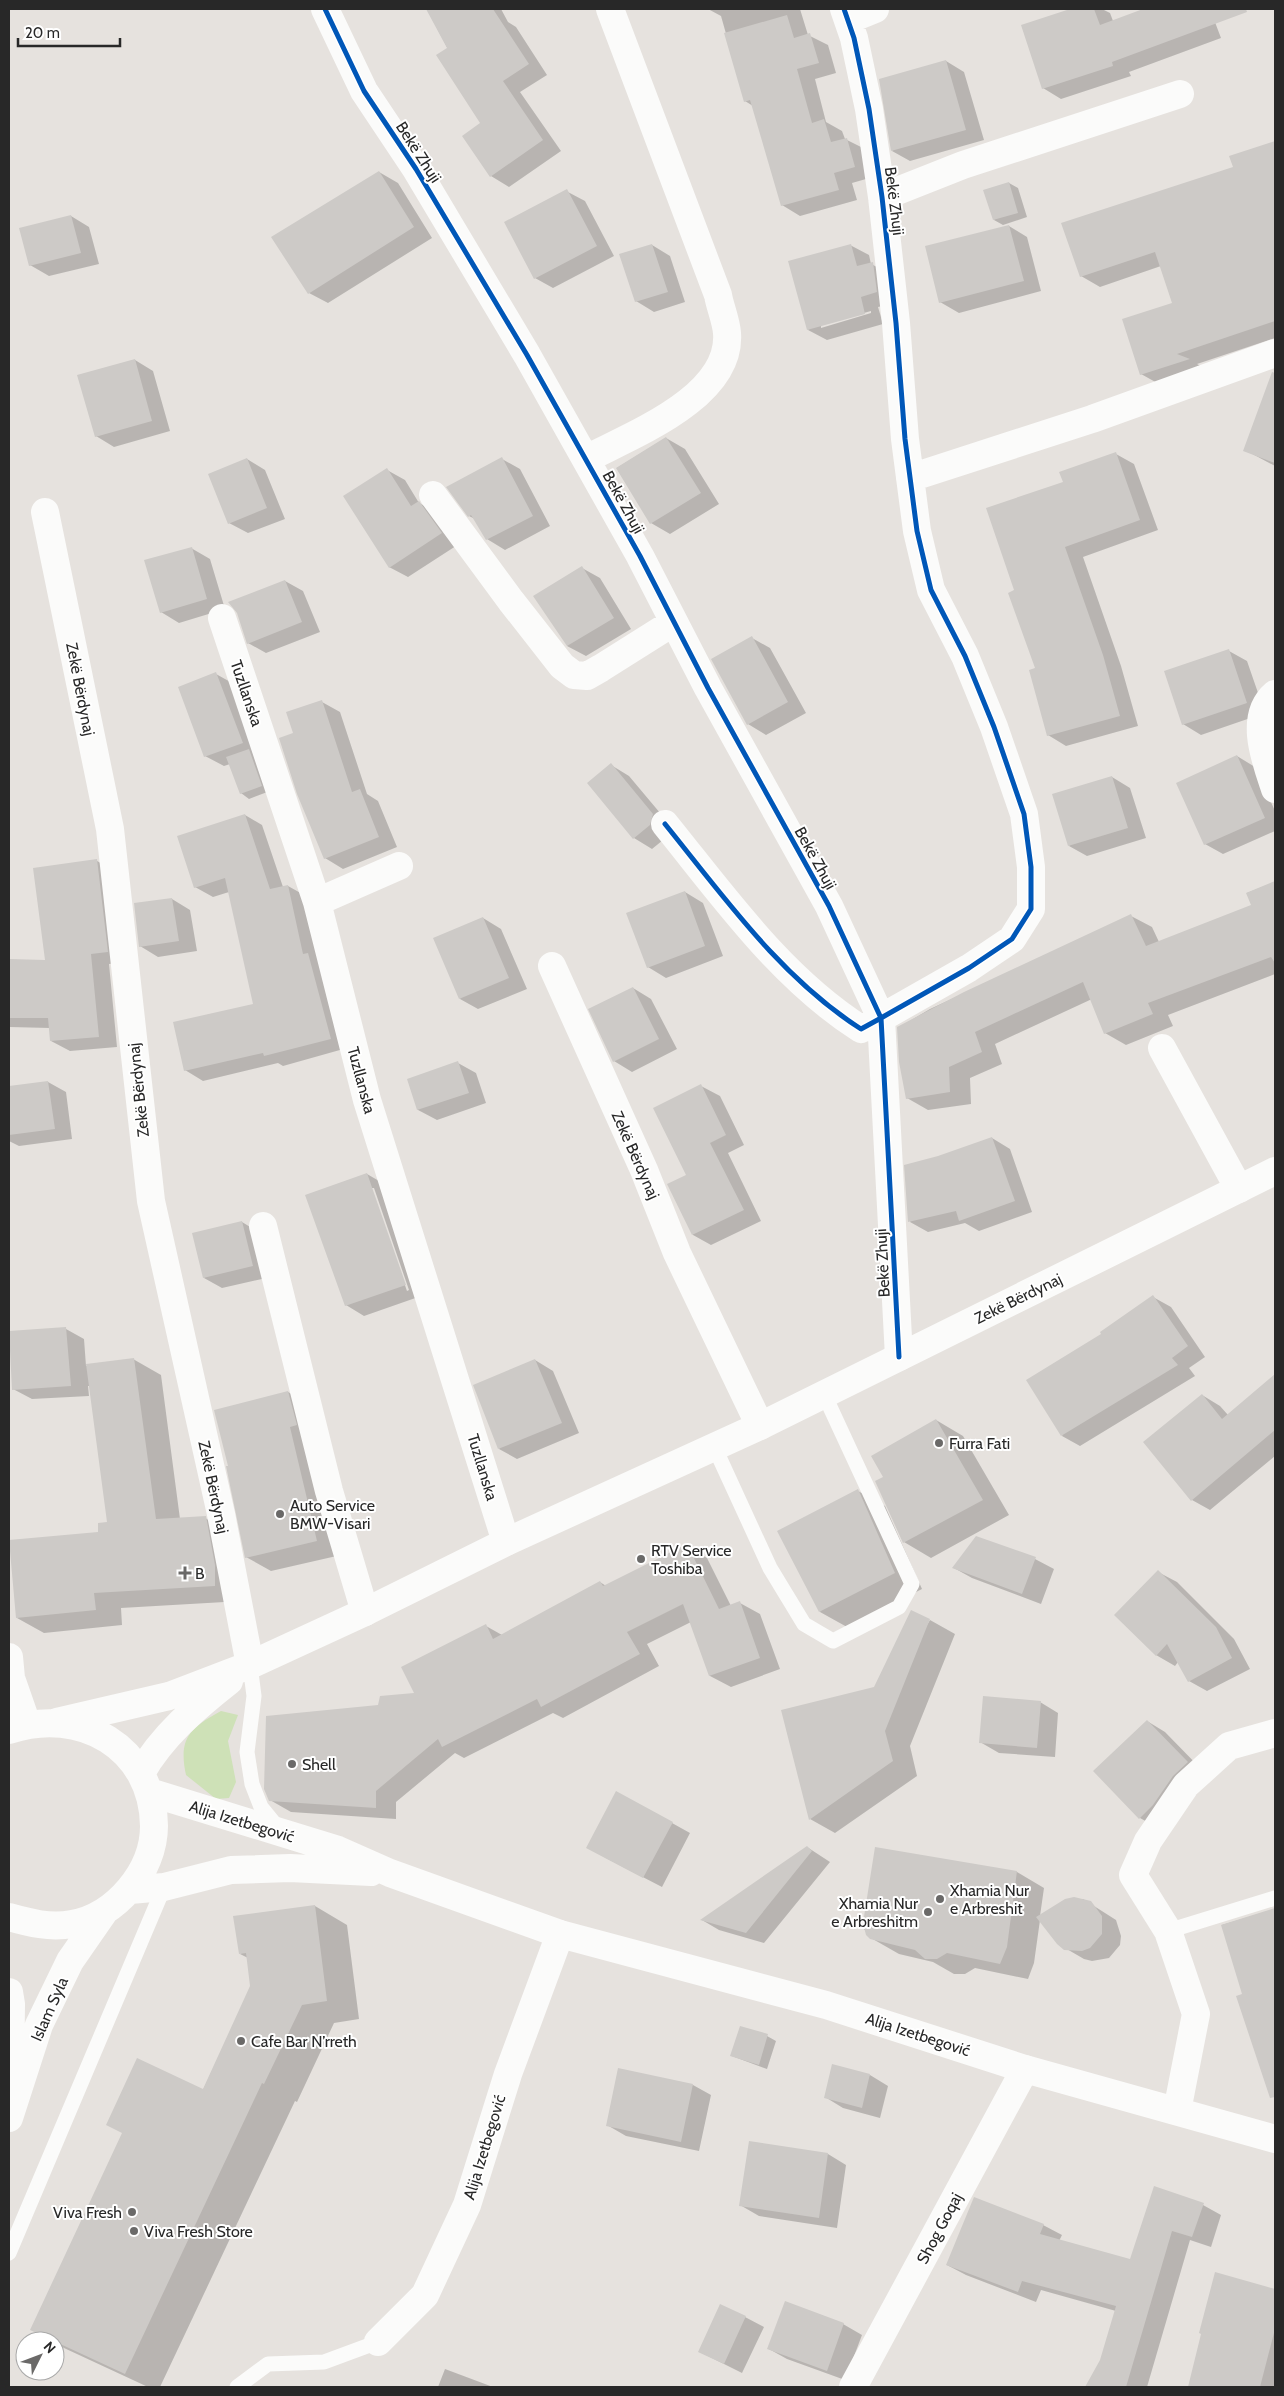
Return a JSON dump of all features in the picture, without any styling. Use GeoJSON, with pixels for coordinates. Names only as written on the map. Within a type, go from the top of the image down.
{"type":"FeatureCollection","features":[{"type":"Feature","properties":{"kind":"street","name":"Bekë Zhuji"},"geometry":{"type":"LineString","coordinates":[[325,9],[364,90],[416,169],[586,459],[829,906],[881,1018],[900,1357]]}},
{"type":"Feature","properties":{"kind":"street"},"geometry":{"type":"LineString","coordinates":[[586,459],[678,410],[712,381],[723,356],[727,334],[718,295],[610,9]]}},
{"type":"Feature","properties":{"kind":"street"},"geometry":{"type":"LineString","coordinates":[[846,14],[875,9]]}},
{"type":"Feature","properties":{"kind":"street","name":"Bekë Zhuji"},"geometry":{"type":"LineString","coordinates":[[846,14],[869,109],[882,197],[916,531],[931,590],[965,656],[994,727],[1024,814],[1030,867],[1031,909],[1012,939],[969,968],[881,1018]]}},
{"type":"Feature","properties":{"kind":"street","name":"Bekë Zhuji"},"geometry":{"type":"LineString","coordinates":[[882,197],[963,165],[1180,94]]}},
{"type":"Feature","properties":{"kind":"street"},"geometry":{"type":"LineString","coordinates":[[910,478],[1092,419],[1275,353]]}},
{"type":"Feature","properties":{"kind":"street"},"geometry":{"type":"LineString","coordinates":[[433,495],[562,666],[574,675],[587,676],[674,622]]}},
{"type":"Feature","properties":{"kind":"street","name":"Zekë Bërdynaj"},"geometry":{"type":"LineString","coordinates":[[45,512],[110,829],[151,1201],[221,1514],[250,1665]]}},
{"type":"Feature","properties":{"kind":"street","name":"Tuzllanska"},"geometry":{"type":"LineString","coordinates":[[222,618],[317,902],[366,1100],[506,1542]]}},
{"type":"Feature","properties":{"kind":"street"},"geometry":{"type":"LineString","coordinates":[[1275,694],[1260,721],[1264,758],[1275,789]]}},
{"type":"Feature","properties":{"kind":"street"},"geometry":{"type":"LineString","coordinates":[[665,824],[784,967],[838,1014],[861,1029],[881,1018]]}},
{"type":"Feature","properties":{"kind":"street"},"geometry":{"type":"LineString","coordinates":[[317,902],[399,866]]}},
{"type":"Feature","properties":{"kind":"street","name":"Zekë Bërdynaj"},"geometry":{"type":"LineString","coordinates":[[552,966],[644,1170],[677,1253],[760,1426]]}},
{"type":"Feature","properties":{"kind":"street"},"geometry":{"type":"LineString","coordinates":[[1162,1048],[1239,1189]]}},
{"type":"Feature","properties":{"kind":"street","name":"Zekë Bërdynaj"},"geometry":{"type":"LineString","coordinates":[[18,1727],[57,1722],[169,1696],[250,1665],[365,1612],[506,1542],[760,1426],[1275,1171]]}},
{"type":"Feature","properties":{"kind":"street"},"geometry":{"type":"LineString","coordinates":[[262,1226],[329,1491],[365,1612]]}},
{"type":"Feature","properties":{"kind":"street"},"geometry":{"type":"LineString","coordinates":[[9,1657],[18,1727]]}},
{"type":"Feature","properties":{"kind":"street","name":"Zekë Bërdynaj"},"geometry":{"type":"LineString","coordinates":[[145,1782],[153,1752],[198,1706],[250,1665]]}},
{"type":"Feature","properties":{"kind":"street","name":"Zekë Bërdynaj"},"geometry":{"type":"LineString","coordinates":[[57,1722],[87,1728],[113,1743],[145,1782]]}},
{"type":"Feature","properties":{"kind":"street"},"geometry":{"type":"LineString","coordinates":[[1177,2111],[1196,2014],[1168,1931],[1134,1875],[1148,1841],[1186,1784],[1229,1746],[1275,1733]]}},
{"type":"Feature","properties":{"kind":"street"},"geometry":{"type":"LineString","coordinates":[[9,1917],[40,1926],[73,1924],[104,1912],[130,1890],[147,1860],[154,1826],[145,1782]]}},
{"type":"Feature","properties":{"kind":"street","name":"Alija Izetbegović"},"geometry":{"type":"LineString","coordinates":[[145,1782],[283,1834],[338,1850],[390,1873],[560,1934],[826,2005],[1025,2068],[1275,2139]]}},
{"type":"Feature","properties":{"kind":"street","name":"Alija Izetbegović"},"geometry":{"type":"LineString","coordinates":[[130,1890],[164,1887],[231,1870],[290,1868],[390,1873]]}},
{"type":"Feature","properties":{"kind":"street","name":"Islam Syla"},"geometry":{"type":"LineString","coordinates":[[9,2116],[39,2025],[70,1961],[104,1912]]}},
{"type":"Feature","properties":{"kind":"street","name":"Alija Izetbegović"},"geometry":{"type":"LineString","coordinates":[[378,2342],[425,2295],[466,2205],[508,2074],[560,1934]]}},
{"type":"Feature","properties":{"kind":"street","name":"Islam Syla"},"geometry":{"type":"LineString","coordinates":[[9,1992],[11,2004],[9,2116]]}},
{"type":"Feature","properties":{"kind":"street","name":"Shog Goqaj"},"geometry":{"type":"LineString","coordinates":[[853,2387],[1025,2068]]}},
{"type":"Feature","properties":{"kind":"lane"},"geometry":{"type":"LineString","coordinates":[[714,1446],[770,1568],[804,1624],[833,1641],[899,1607],[912,1584],[824,1394]]}},
{"type":"Feature","properties":{"kind":"lane"},"geometry":{"type":"LineString","coordinates":[[250,1665],[254,1696],[247,1752],[252,1784],[260,1807],[283,1834]]}},
{"type":"Feature","properties":{"kind":"lane"},"geometry":{"type":"LineString","coordinates":[[9,2253],[164,1887]]}},
{"type":"Feature","properties":{"kind":"lane"},"geometry":{"type":"LineString","coordinates":[[1168,1931],[1275,1898]]}},
{"type":"Feature","properties":{"kind":"lane"},"geometry":{"type":"LineString","coordinates":[[237,2387],[268,2364],[324,2362],[378,2342]]}},
{"type":"Feature","properties":{"kind":"green space"},"geometry":{"type":"Polygon","coordinates":[[[221,1711],[238,1715],[228,1741],[236,1782],[229,1798],[216,1799],[186,1775],[184,1752],[185,1743],[194,1729],[221,1711]]]}},
{"type":"Feature","properties":{"kind":"building"},"geometry":{"type":"Polygon","coordinates":[[[426,9],[493,9],[529,64],[503,81],[543,140],[490,177],[462,136],[480,123],[436,55],[447,48],[426,9]]]}},
{"type":"Feature","properties":{"kind":"building"},"geometry":{"type":"Polygon","coordinates":[[[1070,9],[1094,9],[1100,25],[1143,9],[1246,9],[1247,12],[1112,62],[1113,66],[1042,89],[1021,25],[1070,9]]]}},
{"type":"Feature","properties":{"kind":"building"},"geometry":{"type":"Polygon","coordinates":[[[787,15],[794,38],[810,33],[819,63],[797,69],[812,123],[824,119],[831,142],[847,138],[855,167],[834,173],[839,190],[781,206],[750,100],[744,102],[724,33],[787,15]]]}},
{"type":"Feature","properties":{"kind":"building"},"geometry":{"type":"Polygon","coordinates":[[[946,60],[966,130],[891,151],[879,79],[946,60]]]}},
{"type":"Feature","properties":{"kind":"building"},"geometry":{"type":"Polygon","coordinates":[[[1275,141],[1275,321],[1177,354],[1190,359],[1140,375],[1122,319],[1172,303],[1155,252],[1080,277],[1061,223],[1233,167],[1229,156],[1275,141]]]}},
{"type":"Feature","properties":{"kind":"building"},"geometry":{"type":"Polygon","coordinates":[[[379,171],[414,227],[308,294],[271,237],[379,171]]]}},
{"type":"Feature","properties":{"kind":"building"},"geometry":{"type":"Polygon","coordinates":[[[1009,182],[1018,213],[993,220],[983,190],[1009,182]]]}},
{"type":"Feature","properties":{"kind":"building"},"geometry":{"type":"Polygon","coordinates":[[[567,189],[597,246],[534,279],[504,222],[567,189]]]}},
{"type":"Feature","properties":{"kind":"building"},"geometry":{"type":"Polygon","coordinates":[[[71,215],[81,253],[29,266],[19,228],[71,215]]]}},
{"type":"Feature","properties":{"kind":"building"},"geometry":{"type":"Polygon","coordinates":[[[1009,225],[1024,281],[939,303],[925,246],[1009,225]]]}},
{"type":"Feature","properties":{"kind":"building"},"geometry":{"type":"Polygon","coordinates":[[[652,244],[668,292],[635,302],[619,254],[652,244]]]}},
{"type":"Feature","properties":{"kind":"building"},"geometry":{"type":"Polygon","coordinates":[[[851,244],[857,266],[873,262],[877,292],[861,297],[865,314],[807,330],[788,261],[851,244]]]}},
{"type":"Feature","properties":{"kind":"building"},"geometry":{"type":"Polygon","coordinates":[[[135,359],[152,421],[95,437],[77,375],[135,359]]]}},
{"type":"Feature","properties":{"kind":"building"},"geometry":{"type":"Polygon","coordinates":[[[1272,372],[1275,373],[1275,463],[1243,451],[1272,372]]]}},
{"type":"Feature","properties":{"kind":"building"},"geometry":{"type":"Polygon","coordinates":[[[666,437],[701,493],[650,524],[616,468],[666,437]]]}},
{"type":"Feature","properties":{"kind":"building"},"geometry":{"type":"Polygon","coordinates":[[[1116,452],[1140,520],[1065,547],[1103,655],[1120,716],[1047,736],[1029,670],[1035,668],[1008,593],[1014,590],[986,508],[1063,482],[1059,472],[1116,452]]]}},
{"type":"Feature","properties":{"kind":"building"},"geometry":{"type":"Polygon","coordinates":[[[502,457],[533,516],[486,540],[471,515],[468,517],[446,487],[502,457]]]}},
{"type":"Feature","properties":{"kind":"building"},"geometry":{"type":"Polygon","coordinates":[[[247,458],[267,508],[228,524],[208,474],[247,458]]]}},
{"type":"Feature","properties":{"kind":"building"},"geometry":{"type":"Polygon","coordinates":[[[387,468],[411,506],[419,501],[442,533],[389,568],[343,496],[387,468]]]}},
{"type":"Feature","properties":{"kind":"building"},"geometry":{"type":"Polygon","coordinates":[[[192,547],[207,599],[160,613],[144,560],[192,547]]]}},
{"type":"Feature","properties":{"kind":"building"},"geometry":{"type":"Polygon","coordinates":[[[582,566],[614,618],[567,646],[533,596],[582,566]]]}},
{"type":"Feature","properties":{"kind":"building"},"geometry":{"type":"Polygon","coordinates":[[[285,580],[302,622],[247,644],[237,613],[228,602],[285,580]]]}},
{"type":"Feature","properties":{"kind":"building"},"geometry":{"type":"Polygon","coordinates":[[[752,636],[788,702],[747,725],[711,659],[752,636]]]}},
{"type":"Feature","properties":{"kind":"building"},"geometry":{"type":"Polygon","coordinates":[[[1229,649],[1247,703],[1182,725],[1164,671],[1229,649]]]}},
{"type":"Feature","properties":{"kind":"building"},"geometry":{"type":"Polygon","coordinates":[[[216,672],[243,743],[204,757],[178,687],[216,672]]]}},
{"type":"Feature","properties":{"kind":"building"},"geometry":{"type":"Polygon","coordinates":[[[322,700],[352,792],[360,789],[379,837],[324,859],[297,794],[279,738],[293,733],[286,712],[322,700]]]}},
{"type":"Feature","properties":{"kind":"building"},"geometry":{"type":"Polygon","coordinates":[[[249,749],[262,786],[240,794],[226,757],[249,749]]]}},
{"type":"Feature","properties":{"kind":"building"},"geometry":{"type":"Polygon","coordinates":[[[1237,755],[1265,818],[1204,845],[1176,783],[1237,755]]]}},
{"type":"Feature","properties":{"kind":"building"},"geometry":{"type":"Polygon","coordinates":[[[611,763],[653,814],[650,825],[633,839],[587,783],[611,763]]]}},
{"type":"Feature","properties":{"kind":"building"},"geometry":{"type":"Polygon","coordinates":[[[1112,776],[1128,828],[1068,846],[1052,794],[1112,776]]]}},
{"type":"Feature","properties":{"kind":"building"},"geometry":{"type":"Polygon","coordinates":[[[245,814],[270,889],[288,885],[303,954],[308,953],[331,1039],[264,1056],[263,1053],[184,1071],[173,1022],[253,1004],[225,878],[194,888],[177,836],[245,814]]]}},
{"type":"Feature","properties":{"kind":"building"},"geometry":{"type":"Polygon","coordinates":[[[97,859],[108,952],[91,954],[99,1037],[50,1041],[48,1018],[9,1018],[9,959],[45,960],[33,868],[97,859]]]}},
{"type":"Feature","properties":{"kind":"building"},"geometry":{"type":"Polygon","coordinates":[[[1275,881],[1275,963],[1271,957],[1148,1003],[1153,1014],[1104,1034],[1083,982],[975,1032],[982,1052],[949,1067],[950,1092],[906,1099],[899,1062],[897,1027],[964,992],[1131,914],[1146,946],[1251,905],[1246,893],[1275,881]]]}},
{"type":"Feature","properties":{"kind":"building"},"geometry":{"type":"Polygon","coordinates":[[[685,891],[705,946],[647,968],[626,913],[685,891]]]}},
{"type":"Feature","properties":{"kind":"building"},"geometry":{"type":"Polygon","coordinates":[[[172,898],[179,941],[139,947],[134,903],[172,898]]]}},
{"type":"Feature","properties":{"kind":"building"},"geometry":{"type":"Polygon","coordinates":[[[483,917],[509,978],[459,999],[433,938],[483,917]]]}},
{"type":"Feature","properties":{"kind":"building"},"geometry":{"type":"Polygon","coordinates":[[[633,987],[659,1039],[613,1062],[588,1009],[633,987]]]}},
{"type":"Feature","properties":{"kind":"building"},"geometry":{"type":"Polygon","coordinates":[[[458,1061],[469,1093],[417,1110],[407,1079],[458,1061]]]}},
{"type":"Feature","properties":{"kind":"building"},"geometry":{"type":"Polygon","coordinates":[[[48,1081],[55,1129],[9,1135],[9,1086],[48,1081]]]}},
{"type":"Feature","properties":{"kind":"building"},"geometry":{"type":"Polygon","coordinates":[[[701,1084],[726,1135],[710,1143],[744,1210],[692,1235],[667,1184],[686,1175],[653,1108],[701,1084]]]}},
{"type":"Feature","properties":{"kind":"building"},"geometry":{"type":"Polygon","coordinates":[[[992,1137],[1015,1201],[959,1221],[956,1211],[908,1222],[904,1165],[938,1156],[992,1137]]]}},
{"type":"Feature","properties":{"kind":"building"},"geometry":{"type":"Polygon","coordinates":[[[367,1173],[406,1285],[345,1306],[305,1195],[367,1173]]]}},
{"type":"Feature","properties":{"kind":"building"},"geometry":{"type":"Polygon","coordinates":[[[242,1221],[253,1266],[203,1278],[192,1233],[242,1221]]]}},
{"type":"Feature","properties":{"kind":"building"},"geometry":{"type":"Polygon","coordinates":[[[1153,1295],[1188,1346],[1172,1358],[1178,1365],[1061,1436],[1026,1380],[1101,1334],[1100,1332],[1153,1295]]]}},
{"type":"Feature","properties":{"kind":"building"},"geometry":{"type":"Polygon","coordinates":[[[66,1327],[71,1386],[12,1390],[9,1331],[66,1327]]]}},
{"type":"Feature","properties":{"kind":"building"},"geometry":{"type":"Polygon","coordinates":[[[134,1358],[156,1519],[206,1516],[215,1565],[215,1586],[94,1593],[96,1610],[16,1618],[9,1540],[98,1532],[98,1523],[107,1522],[86,1364],[134,1358]]]}},
{"type":"Feature","properties":{"kind":"building"},"geometry":{"type":"Polygon","coordinates":[[[535,1359],[562,1423],[498,1449],[473,1385],[535,1359]]]}},
{"type":"Feature","properties":{"kind":"building"},"geometry":{"type":"Polygon","coordinates":[[[1275,1374],[1275,1430],[1191,1501],[1143,1442],[1202,1394],[1222,1419],[1275,1374]]]}},
{"type":"Feature","properties":{"kind":"building"},"geometry":{"type":"Polygon","coordinates":[[[288,1391],[297,1425],[290,1427],[317,1541],[245,1558],[226,1466],[228,1466],[214,1410],[288,1391]]]}},
{"type":"Feature","properties":{"kind":"building"},"geometry":{"type":"Polygon","coordinates":[[[936,1419],[983,1500],[903,1543],[875,1481],[883,1477],[871,1456],[936,1419]]]}},
{"type":"Feature","properties":{"kind":"building"},"geometry":{"type":"Polygon","coordinates":[[[858,1489],[895,1573],[819,1612],[777,1531],[858,1489]]]}},
{"type":"Feature","properties":{"kind":"building"},"geometry":{"type":"Polygon","coordinates":[[[976,1536],[1036,1557],[1022,1594],[952,1568],[976,1536]]]}},
{"type":"Feature","properties":{"kind":"building"},"geometry":{"type":"Polygon","coordinates":[[[687,1544],[719,1609],[740,1601],[760,1658],[709,1676],[683,1604],[627,1632],[640,1654],[541,1707],[537,1699],[442,1747],[438,1739],[376,1791],[376,1808],[269,1801],[264,1789],[266,1716],[378,1705],[380,1696],[414,1693],[401,1667],[486,1624],[493,1639],[600,1581],[603,1586],[687,1544]]]}},
{"type":"Feature","properties":{"kind":"building"},"geometry":{"type":"Polygon","coordinates":[[[1158,1570],[1216,1627],[1232,1658],[1188,1682],[1167,1644],[1156,1656],[1114,1615],[1158,1570]]]}},
{"type":"Feature","properties":{"kind":"building"},"geometry":{"type":"Polygon","coordinates":[[[911,1610],[930,1619],[885,1731],[893,1761],[809,1820],[781,1710],[874,1687],[911,1610]]]}},
{"type":"Feature","properties":{"kind":"building"},"geometry":{"type":"Polygon","coordinates":[[[983,1696],[1041,1701],[1037,1748],[979,1743],[983,1696]]]}},
{"type":"Feature","properties":{"kind":"building"},"geometry":{"type":"Polygon","coordinates":[[[1147,1720],[1188,1762],[1173,1776],[1153,1805],[1139,1819],[1093,1771],[1147,1720]]]}},
{"type":"Feature","properties":{"kind":"building"},"geometry":{"type":"Polygon","coordinates":[[[616,1791],[673,1822],[643,1878],[586,1848],[616,1791]]]}},
{"type":"Feature","properties":{"kind":"building"},"geometry":{"type":"Polygon","coordinates":[[[807,1846],[812,1851],[746,1933],[700,1920],[807,1846]]]}},
{"type":"Feature","properties":{"kind":"building","name":"Xhamia Nur e Arbreshit"},"geometry":{"type":"Polygon","coordinates":[[[875,1847],[1017,1871],[1007,1947],[1000,1964],[947,1953],[937,1959],[925,1959],[915,1950],[870,1939],[866,1935],[863,1923],[875,1847]]]}},
{"type":"Feature","properties":{"kind":"building"},"geometry":{"type":"Polygon","coordinates":[[[1074,1897],[1091,1901],[1102,1916],[1102,1934],[1090,1948],[1082,1951],[1064,1950],[1036,1917],[1065,1899],[1074,1897]]]}},
{"type":"Feature","properties":{"kind":"building","name":"Viva Fresh Store"},"geometry":{"type":"Polygon","coordinates":[[[315,1905],[327,2001],[302,2005],[264,2084],[262,2083],[125,2374],[65,2346],[65,2331],[30,2330],[122,2133],[106,2125],[137,2058],[203,2089],[250,1986],[246,1953],[239,1954],[233,1916],[315,1905]]]}},
{"type":"Feature","properties":{"kind":"building"},"geometry":{"type":"Polygon","coordinates":[[[1275,1908],[1275,2097],[1270,2098],[1236,1996],[1242,1994],[1221,1925],[1275,1908]]]}},
{"type":"Feature","properties":{"kind":"building"},"geometry":{"type":"Polygon","coordinates":[[[740,2026],[768,2034],[759,2065],[730,2056],[740,2026]]]}},
{"type":"Feature","properties":{"kind":"building"},"geometry":{"type":"Polygon","coordinates":[[[832,2064],[870,2074],[862,2108],[824,2098],[832,2064]]]}},
{"type":"Feature","properties":{"kind":"building"},"geometry":{"type":"Polygon","coordinates":[[[618,2068],[693,2084],[681,2142],[606,2126],[618,2068]]]}},
{"type":"Feature","properties":{"kind":"building"},"geometry":{"type":"Polygon","coordinates":[[[749,2141],[828,2153],[819,2218],[739,2206],[749,2141]]]}},
{"type":"Feature","properties":{"kind":"building"},"geometry":{"type":"Polygon","coordinates":[[[1154,2186],[1204,2203],[1192,2237],[1172,2231],[1126,2387],[1085,2387],[1100,2360],[1116,2306],[1022,2281],[1018,2292],[946,2265],[974,2197],[1044,2224],[1040,2234],[1130,2259],[1154,2186]]]}},
{"type":"Feature","properties":{"kind":"building"},"geometry":{"type":"Polygon","coordinates":[[[1215,2272],[1275,2289],[1275,2329],[1260,2387],[1188,2387],[1201,2334],[1199,2333],[1215,2272]]]}},
{"type":"Feature","properties":{"kind":"building"},"geometry":{"type":"Polygon","coordinates":[[[785,2301],[844,2323],[827,2371],[767,2349],[785,2301]]]}},
{"type":"Feature","properties":{"kind":"building"},"geometry":{"type":"Polygon","coordinates":[[[720,2304],[746,2316],[724,2364],[698,2352],[720,2304]]]}},
{"type":"Feature","properties":{"kind":"cycle path"},"geometry":{"type":"LineString","coordinates":[[325,9],[364,91],[416,169],[527,355],[640,556],[708,688],[829,906],[881,1018],[861,1029],[832,1009],[805,986],[755,935],[665,824]]}},
{"type":"Feature","properties":{"kind":"cycle path"},"geometry":{"type":"LineString","coordinates":[[844,9],[854,38],[869,109],[882,197],[896,323],[905,439],[917,531],[931,590],[965,656],[994,727],[1024,814],[1031,867],[1031,909],[1012,939],[969,968],[881,1018],[899,1357]]}},
{"type":"Feature","properties":{"kind":"place","name":"Furra Fati"},"geometry":{"type":"Point","coordinates":[939,1443]}},
{"type":"Feature","properties":{"kind":"place","name":"Auto Service BMW-Visari"},"geometry":{"type":"Point","coordinates":[280,1514]}},
{"type":"Feature","properties":{"kind":"place","name":"RTV Service Toshiba"},"geometry":{"type":"Point","coordinates":[641,1559]}},
{"type":"Feature","properties":{"kind":"place","name":"B"},"geometry":{"type":"Point","coordinates":[185,1573]}},
{"type":"Feature","properties":{"kind":"place","name":"Shell"},"geometry":{"type":"Point","coordinates":[292,1764]}},
{"type":"Feature","properties":{"kind":"place","name":"Xhamia Nur e Arbreshit"},"geometry":{"type":"Point","coordinates":[940,1899]}},
{"type":"Feature","properties":{"kind":"place","name":"Xhamia Nur e Arbreshitm"},"geometry":{"type":"Point","coordinates":[928,1912]}},
{"type":"Feature","properties":{"kind":"place","name":"Cafe Bar N’rreth"},"geometry":{"type":"Point","coordinates":[241,2041]}},
{"type":"Feature","properties":{"kind":"place","name":"Viva Fresh"},"geometry":{"type":"Point","coordinates":[132,2212]}},
{"type":"Feature","properties":{"kind":"place","name":"Viva Fresh Store"},"geometry":{"type":"Point","coordinates":[134,2231]}}]}
